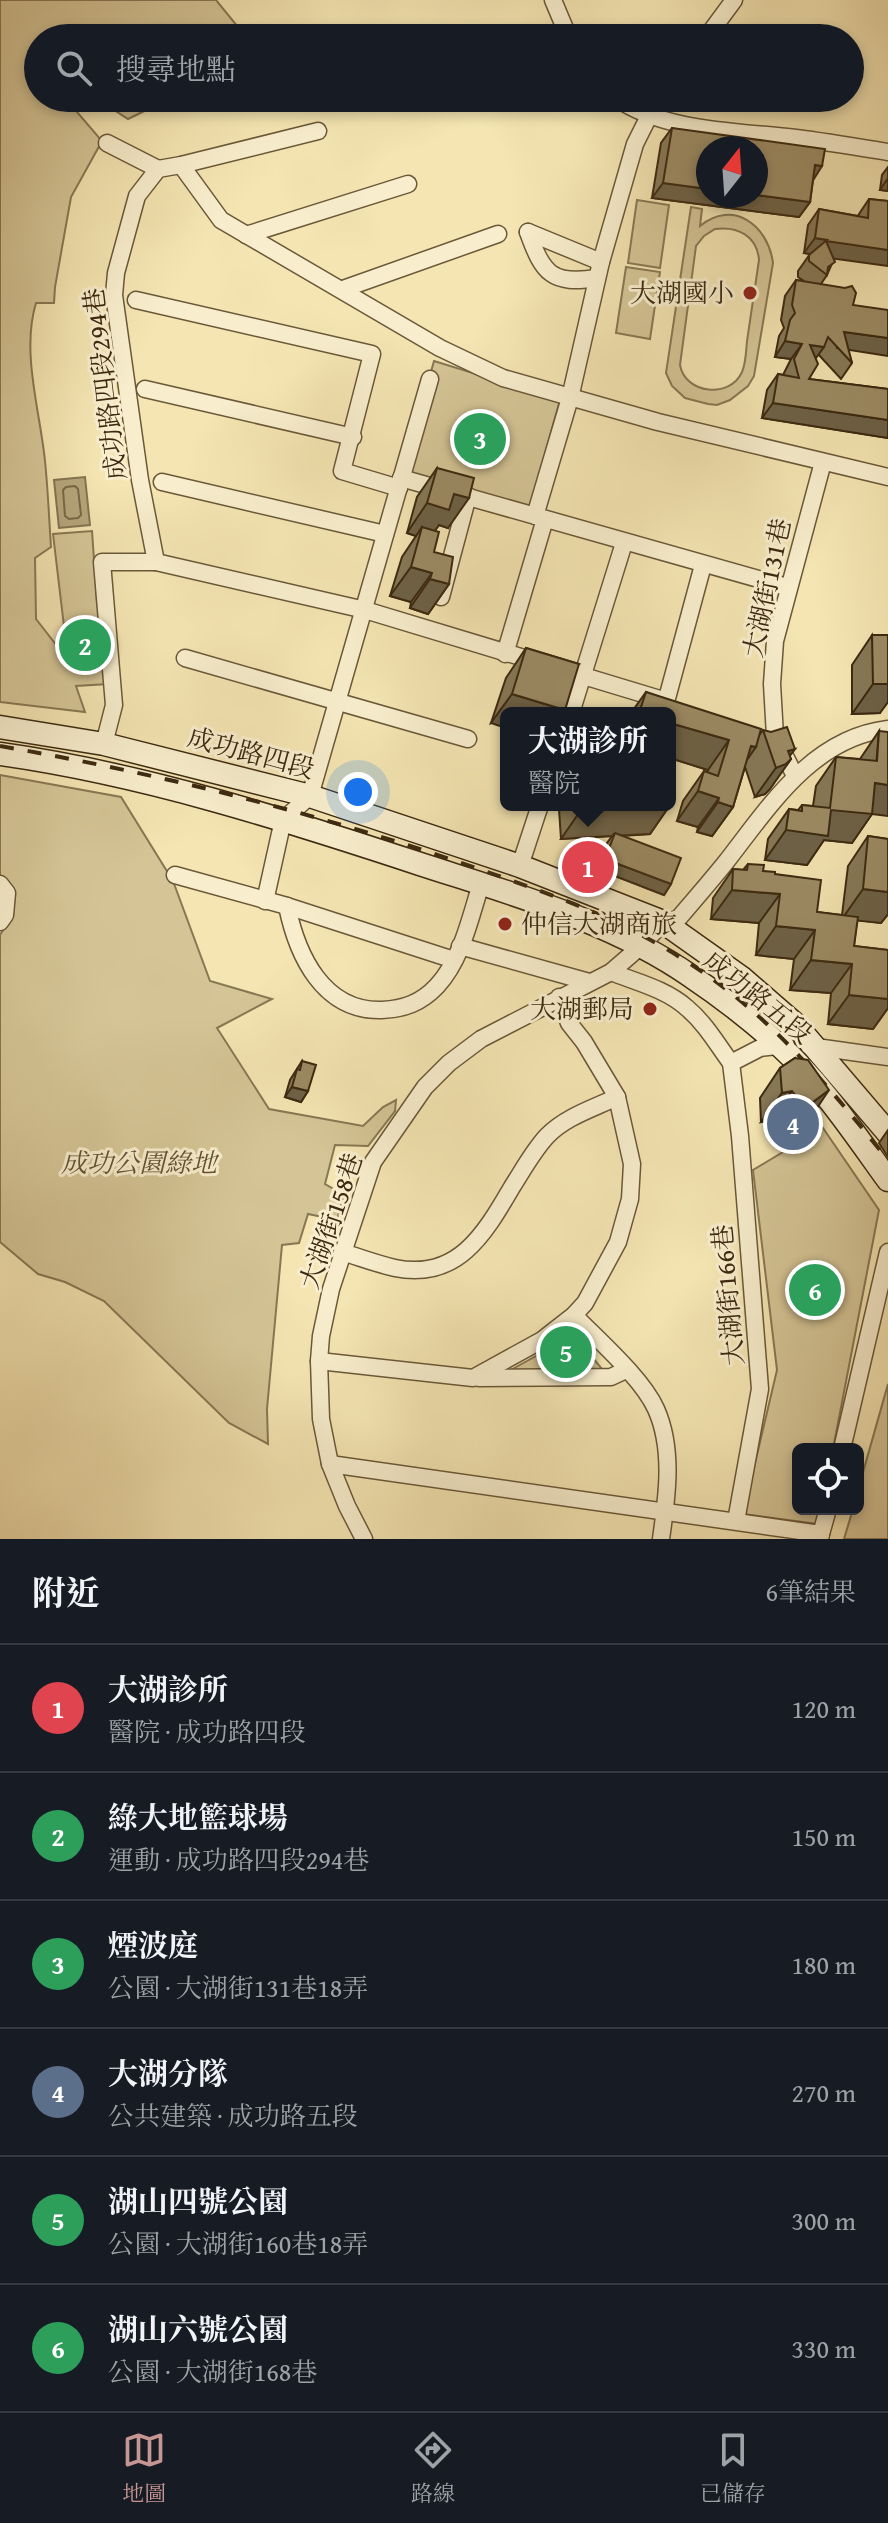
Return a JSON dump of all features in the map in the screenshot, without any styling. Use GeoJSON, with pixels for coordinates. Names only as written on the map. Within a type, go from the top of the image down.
{"type":"FeatureCollection","features":[{"type":"Feature","properties":{"kind":"main road","name":"成功路四段"},"geometry":{"type":"LineString","coordinates":[[0,727],[104,744],[310,796],[520,866],[663,922]]}},
{"type":"Feature","properties":{"kind":"main road"},"geometry":{"type":"LineString","coordinates":[[0,754],[114,775],[283,820],[481,884],[587,922],[641,946]]}},
{"type":"Feature","properties":{"kind":"main road","name":"成功路五段"},"geometry":{"type":"LineString","coordinates":[[663,922],[742,978],[795,1024],[888,1133]]}},
{"type":"Feature","properties":{"kind":"main road","name":"成功路五段"},"geometry":{"type":"LineString","coordinates":[[641,946],[691,976],[779,1045],[829,1099],[888,1180]]}},
{"type":"Feature","properties":{"kind":"street"},"geometry":{"type":"LineString","coordinates":[[553,0],[563,24]]}},
{"type":"Feature","properties":{"kind":"street"},"geometry":{"type":"LineString","coordinates":[[716,24],[734,0]]}},
{"type":"Feature","properties":{"kind":"street"},"geometry":{"type":"LineString","coordinates":[[646,112],[699,128],[888,152]]}},
{"type":"Feature","properties":{"kind":"street"},"geometry":{"type":"LineString","coordinates":[[505,654],[599,270],[635,144],[650,114]]}},
{"type":"Feature","properties":{"kind":"street"},"geometry":{"type":"LineString","coordinates":[[107,143],[158,169],[318,131]]}},
{"type":"Feature","properties":{"kind":"street"},"geometry":{"type":"LineString","coordinates":[[181,165],[221,220],[440,348],[503,378],[570,398],[888,477]]}},
{"type":"Feature","properties":{"kind":"street","name":"成功路四段294巷"},"geometry":{"type":"LineString","coordinates":[[156,562],[140,480],[114,295],[116,273],[137,196],[158,169]]}},
{"type":"Feature","properties":{"kind":"street"},"geometry":{"type":"LineString","coordinates":[[246,235],[408,184]]}},
{"type":"Feature","properties":{"kind":"street"},"geometry":{"type":"LineString","coordinates":[[528,232],[599,270],[573,282],[552,275],[537,258],[528,232]]}},
{"type":"Feature","properties":{"kind":"street"},"geometry":{"type":"LineString","coordinates":[[343,289],[498,234]]}},
{"type":"Feature","properties":{"kind":"street"},"geometry":{"type":"LineString","coordinates":[[136,300],[372,354],[342,471],[468,496],[624,543],[787,587]]}},
{"type":"Feature","properties":{"kind":"street"},"geometry":{"type":"LineString","coordinates":[[265,901],[283,820],[310,796],[430,379]]}},
{"type":"Feature","properties":{"kind":"street"},"geometry":{"type":"LineString","coordinates":[[145,389],[353,437]]}},
{"type":"Feature","properties":{"kind":"street","name":"大湖街131巷"},"geometry":{"type":"LineString","coordinates":[[795,776],[768,734],[775,641],[823,462]]}},
{"type":"Feature","properties":{"kind":"street"},"geometry":{"type":"LineString","coordinates":[[162,482],[385,534]]}},
{"type":"Feature","properties":{"kind":"street"},"geometry":{"type":"LineString","coordinates":[[441,597],[468,496]]}},
{"type":"Feature","properties":{"kind":"street"},"geometry":{"type":"LineString","coordinates":[[573,707],[624,543]]}},
{"type":"Feature","properties":{"kind":"street"},"geometry":{"type":"LineString","coordinates":[[104,744],[114,705],[102,562],[156,562],[365,610],[673,704],[703,565]]}},
{"type":"Feature","properties":{"kind":"street"},"geometry":{"type":"LineString","coordinates":[[185,658],[468,739]]}},
{"type":"Feature","properties":{"kind":"street"},"geometry":{"type":"LineString","coordinates":[[641,946],[663,922],[678,919],[795,776],[824,754],[870,731],[888,729]]}},
{"type":"Feature","properties":{"kind":"street"},"geometry":{"type":"LineString","coordinates":[[520,866],[538,811]]}},
{"type":"Feature","properties":{"kind":"street"},"geometry":{"type":"LineString","coordinates":[[175,875],[457,953],[589,982]]}},
{"type":"Feature","properties":{"kind":"street"},"geometry":{"type":"LineString","coordinates":[[0,884],[7,893],[5,915],[0,922]]}},
{"type":"Feature","properties":{"kind":"street"},"geometry":{"type":"LineString","coordinates":[[287,906],[293,936],[314,977],[337,999],[368,1011],[402,1009],[418,1002],[437,986],[457,953],[481,884]]}},
{"type":"Feature","properties":{"kind":"street","name":"大湖街158巷"},"geometry":{"type":"LineString","coordinates":[[364,1539],[330,1464],[321,1419],[319,1361],[324,1320],[342,1252],[373,1162],[425,1087],[449,1063],[481,1039],[611,972],[641,946]]}},
{"type":"Feature","properties":{"kind":"street"},"geometry":{"type":"LineString","coordinates":[[611,972],[661,991],[686,1006],[731,1063],[760,1048],[779,1045],[888,1057]]}},
{"type":"Feature","properties":{"kind":"street"},"geometry":{"type":"LineString","coordinates":[[473,1378],[542,1340],[585,1303],[618,1242],[630,1199],[632,1164],[617,1097],[569,1023],[559,997]]}},
{"type":"Feature","properties":{"kind":"street","name":"大湖街166巷"},"geometry":{"type":"LineString","coordinates":[[731,1063],[740,1136],[760,1389],[736,1521]]}},
{"type":"Feature","properties":{"kind":"street"},"geometry":{"type":"LineString","coordinates":[[342,1252],[398,1269],[431,1268],[453,1262],[473,1246],[534,1151],[547,1136],[561,1124],[617,1097]]}},
{"type":"Feature","properties":{"kind":"street"},"geometry":{"type":"LineString","coordinates":[[843,1443],[888,1252]]}},
{"type":"Feature","properties":{"kind":"street"},"geometry":{"type":"LineString","coordinates":[[574,1315],[641,1385],[656,1410],[666,1446],[665,1511],[661,1539]]}},
{"type":"Feature","properties":{"kind":"street"},"geometry":{"type":"LineString","coordinates":[[319,1361],[473,1378],[611,1377],[626,1370]]}},
{"type":"Feature","properties":{"kind":"street"},"geometry":{"type":"LineString","coordinates":[[330,1464],[736,1521],[770,1534],[821,1537],[826,1515]]}},
{"type":"Feature","properties":{"kind":"green space"},"geometry":{"type":"Polygon","coordinates":[[[0,0],[216,0],[236,24],[24,24],[24,112],[77,112],[102,141],[71,197],[54,303],[36,303],[32,322],[31,361],[45,461],[51,547],[35,558],[36,619],[68,660],[53,534],[92,531],[97,602],[108,684],[76,686],[85,712],[0,702],[0,0]]]}},
{"type":"Feature","properties":{"kind":"green space"},"geometry":{"type":"Polygon","coordinates":[[[117,112],[142,112],[128,119],[117,112]]]}},
{"type":"Feature","properties":{"kind":"green space"},"geometry":{"type":"Polygon","coordinates":[[[637,200],[669,205],[660,268],[628,263],[637,200]]]}},
{"type":"Feature","properties":{"kind":"green space"},"geometry":{"type":"Polygon","coordinates":[[[691,207],[702,209],[700,226],[712,218],[725,215],[747,220],[764,237],[773,263],[754,376],[748,386],[730,400],[717,405],[685,398],[672,386],[666,373],[691,207]],[[715,229],[696,246],[680,365],[690,382],[708,390],[736,381],[745,361],[759,260],[750,239],[731,229],[715,229]]]}},
{"type":"Feature","properties":{"kind":"green space"},"geometry":{"type":"Polygon","coordinates":[[[626,267],[660,272],[650,339],[616,333],[626,267]]]}},
{"type":"Feature","properties":{"kind":"green space"},"geometry":{"type":"Polygon","coordinates":[[[434,361],[560,400],[528,514],[401,478],[434,361]]]}},
{"type":"Feature","properties":{"kind":"green space","name":"成功公園綠地"},"geometry":{"type":"Polygon","coordinates":[[[0,775],[121,797],[173,881],[210,981],[272,999],[217,1028],[269,1109],[363,1126],[383,1107],[396,1100],[395,1111],[368,1146],[335,1145],[325,1184],[344,1195],[337,1220],[308,1214],[299,1243],[282,1245],[267,1409],[268,1444],[229,1423],[104,1301],[65,1282],[38,1274],[0,1242],[0,935],[12,916],[14,891],[0,876],[0,775]]]}},
{"type":"Feature","properties":{"kind":"green space"},"geometry":{"type":"Polygon","coordinates":[[[823,1128],[879,1210],[834,1443],[792,1443],[792,1515],[820,1515],[818,1524],[743,1514],[777,1370],[753,1170],[823,1128]]]}},
{"type":"Feature","properties":{"kind":"green space"},"geometry":{"type":"Polygon","coordinates":[[[574,1335],[602,1369],[590,1373],[509,1371],[574,1335]]]}},
{"type":"Feature","properties":{"kind":"green space"},"geometry":{"type":"Polygon","coordinates":[[[888,1384],[888,1539],[844,1539],[851,1515],[864,1515],[864,1469],[888,1384]]]}},
{"type":"Feature","properties":{"kind":"water"},"geometry":{"type":"Polygon","coordinates":[[[85,477],[90,525],[59,528],[54,480],[85,477]]]}},
{"type":"Feature","properties":{"kind":"building"},"geometry":{"type":"Polygon","coordinates":[[[672,128],[730,136],[696,136],[696,187],[663,183],[672,128]]]}},
{"type":"Feature","properties":{"kind":"building"},"geometry":{"type":"Polygon","coordinates":[[[768,141],[825,149],[822,166],[815,165],[810,202],[768,197],[768,141]]]}},
{"type":"Feature","properties":{"kind":"building"},"geometry":{"type":"Polygon","coordinates":[[[869,199],[888,201],[888,250],[826,241],[835,262],[828,267],[827,275],[809,261],[809,255],[827,240],[815,238],[819,209],[868,218],[869,199]]]}},
{"type":"Feature","properties":{"kind":"building"},"geometry":{"type":"Polygon","coordinates":[[[796,280],[845,288],[852,286],[856,293],[853,305],[888,310],[888,338],[844,332],[852,363],[828,337],[824,347],[810,345],[818,364],[809,379],[888,389],[888,420],[773,403],[778,374],[799,378],[794,359],[802,344],[785,341],[795,313],[792,305],[796,280]]]}},
{"type":"Feature","properties":{"kind":"building"},"geometry":{"type":"Polygon","coordinates":[[[437,468],[474,478],[469,498],[454,494],[449,510],[427,503],[437,468]]]}},
{"type":"Feature","properties":{"kind":"building"},"geometry":{"type":"Polygon","coordinates":[[[422,527],[439,532],[434,552],[453,557],[449,584],[430,579],[432,573],[411,567],[422,527]]]}},
{"type":"Feature","properties":{"kind":"building"},"geometry":{"type":"Polygon","coordinates":[[[872,635],[888,635],[888,684],[873,684],[872,635]]]}},
{"type":"Feature","properties":{"kind":"building"},"geometry":{"type":"Polygon","coordinates":[[[526,648],[579,664],[566,707],[555,707],[512,694],[526,648]]]}},
{"type":"Feature","properties":{"kind":"building"},"geometry":{"type":"Polygon","coordinates":[[[646,692],[761,729],[756,747],[751,746],[733,807],[698,791],[704,771],[718,776],[729,740],[676,725],[676,707],[641,707],[646,692]]]}},
{"type":"Feature","properties":{"kind":"building"},"geometry":{"type":"Polygon","coordinates":[[[787,727],[795,749],[788,751],[791,759],[786,764],[776,768],[763,730],[771,732],[787,727]]]}},
{"type":"Feature","properties":{"kind":"building"},"geometry":{"type":"Polygon","coordinates":[[[879,731],[888,732],[888,785],[875,783],[872,814],[831,810],[828,836],[786,830],[789,809],[802,811],[802,805],[830,808],[836,757],[877,761],[879,731]]]}},
{"type":"Feature","properties":{"kind":"building"},"geometry":{"type":"Polygon","coordinates":[[[615,833],[681,858],[671,884],[605,859],[615,833]]]}},
{"type":"Feature","properties":{"kind":"building"},"geometry":{"type":"Polygon","coordinates":[[[868,836],[888,839],[888,892],[863,889],[868,836]]]}},
{"type":"Feature","properties":{"kind":"building"},"geometry":{"type":"Polygon","coordinates":[[[748,864],[764,865],[763,871],[775,874],[821,880],[817,912],[858,917],[854,946],[888,950],[888,999],[849,995],[852,964],[811,960],[815,930],[776,926],[780,894],[732,890],[733,869],[747,870],[748,864]]]}},
{"type":"Feature","properties":{"kind":"building"},"geometry":{"type":"Polygon","coordinates":[[[795,1058],[808,1060],[829,1090],[805,1108],[792,1091],[782,1093],[780,1068],[795,1058]]]}},
{"type":"Feature","properties":{"kind":"building"},"geometry":{"type":"Polygon","coordinates":[[[302,1061],[316,1065],[308,1091],[292,1087],[302,1061]]]}},
{"type":"Feature","properties":{"kind":"railway"},"geometry":{"type":"LineString","coordinates":[[0,746],[121,769],[300,813],[418,848],[607,918],[657,943],[741,1001],[794,1050],[888,1160]]}},
{"type":"Feature","properties":{"kind":"place","name":"大湖國小"},"geometry":{"type":"Point","coordinates":[750,293]}},
{"type":"Feature","properties":{"kind":"place","name":"煙波庭"},"geometry":{"type":"Point","coordinates":[480,439]}},
{"type":"Feature","properties":{"kind":"place","name":"綠大地籃球場"},"geometry":{"type":"Point","coordinates":[85,645]}},
{"type":"Feature","properties":{"kind":"place","name":"大湖診所"},"geometry":{"type":"Point","coordinates":[588,867]}},
{"type":"Feature","properties":{"kind":"place","name":"仲信大湖商旅"},"geometry":{"type":"Point","coordinates":[505,924]}},
{"type":"Feature","properties":{"kind":"place","name":"大湖郵局"},"geometry":{"type":"Point","coordinates":[650,1009]}},
{"type":"Feature","properties":{"kind":"place","name":"大湖分隊"},"geometry":{"type":"Point","coordinates":[793,1124]}},
{"type":"Feature","properties":{"kind":"place","name":"湖山六號公園"},"geometry":{"type":"Point","coordinates":[815,1290]}},
{"type":"Feature","properties":{"kind":"place","name":"湖山四號公園"},"geometry":{"type":"Point","coordinates":[566,1352]}}]}
